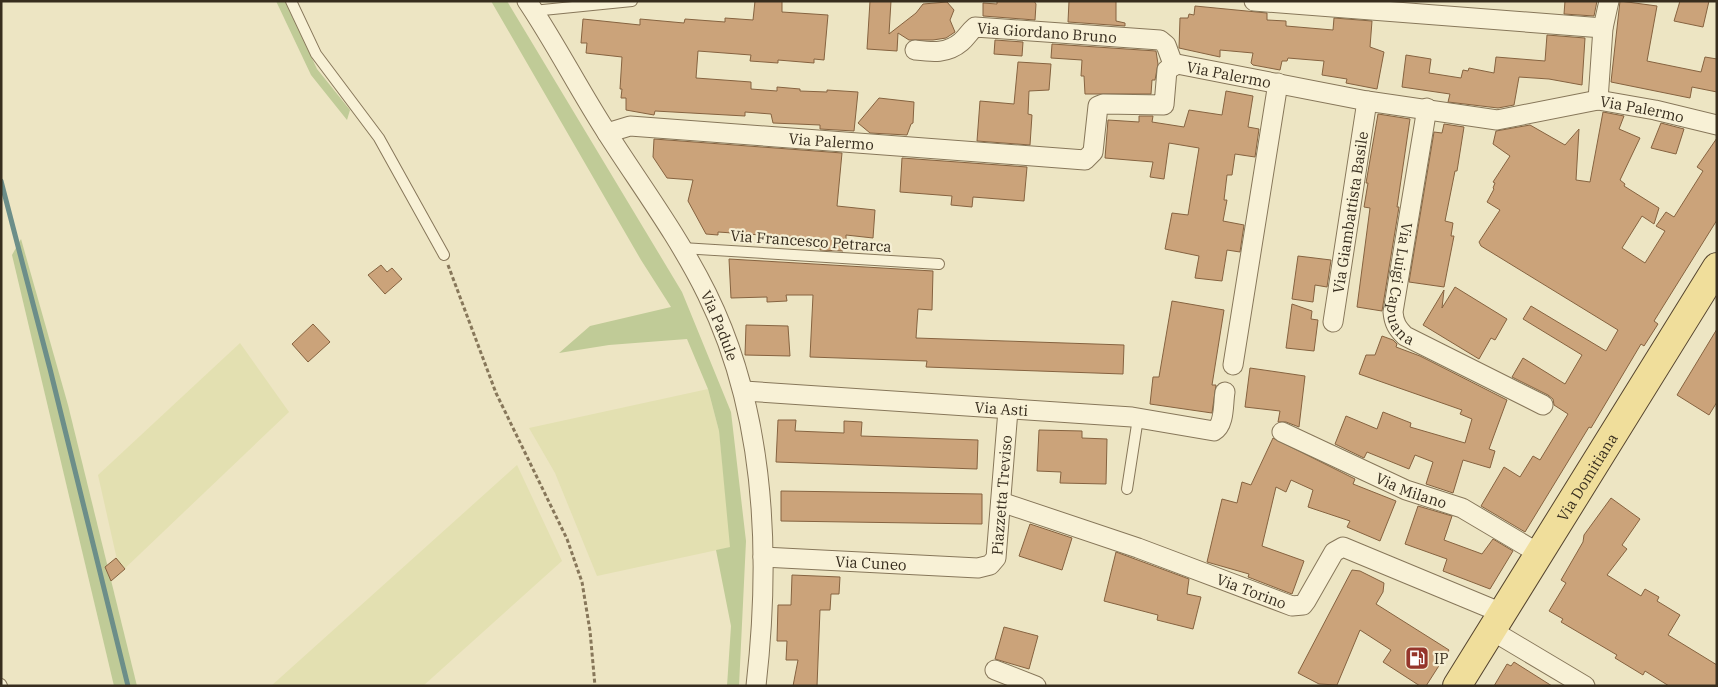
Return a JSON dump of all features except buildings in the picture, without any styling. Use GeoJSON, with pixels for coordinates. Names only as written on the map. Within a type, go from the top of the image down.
{"type":"FeatureCollection","features":[{"type":"Feature","properties":{"kind":"main road","name":"Via Domitiana"},"geometry":{"type":"LineString","coordinates":[[1457,686],[1717,267]]}},
{"type":"Feature","properties":{"kind":"street"},"geometry":{"type":"LineString","coordinates":[[1254,1],[1603,28]]}},
{"type":"Feature","properties":{"kind":"street"},"geometry":{"type":"LineString","coordinates":[[1598,100],[1603,28],[1609,1]]}},
{"type":"Feature","properties":{"kind":"street","name":"Via Padule"},"geometry":{"type":"LineString","coordinates":[[530,6],[607,133],[682,248],[707,294],[726,336],[744,391],[759,486],[762,557],[760,652],[756,686]]}},
{"type":"Feature","properties":{"kind":"street","name":"Via Giordano Bruno"},"geometry":{"type":"LineString","coordinates":[[915,50],[946,51],[963,41],[968,32],[975,28],[1160,40],[1166,45],[1174,64]]}},
{"type":"Feature","properties":{"kind":"street","name":"Via Palermo"},"geometry":{"type":"LineString","coordinates":[[607,133],[630,126],[1085,160],[1093,152],[1098,106],[1103,104],[1164,104],[1167,70],[1174,64],[1366,101],[1427,108],[1497,120],[1598,100],[1655,110],[1717,125]]}},
{"type":"Feature","properties":{"kind":"street"},"geometry":{"type":"LineString","coordinates":[[1233,365],[1278,83]]}},
{"type":"Feature","properties":{"kind":"street","name":"Via Giambattista Basile"},"geometry":{"type":"LineString","coordinates":[[1333,322],[1366,101]]}},
{"type":"Feature","properties":{"kind":"street","name":"Via Luigi Capuana"},"geometry":{"type":"LineString","coordinates":[[1427,108],[1393,312],[1394,322],[1405,336],[1542,405]]}},
{"type":"Feature","properties":{"kind":"street","name":"Via Asti"},"geometry":{"type":"LineString","coordinates":[[744,391],[1138,418],[1214,431],[1218,429],[1221,422],[1225,392]]}},
{"type":"Feature","properties":{"kind":"street","name":"Piazzetta Treviso"},"geometry":{"type":"LineString","coordinates":[[978,568],[990,565],[996,558],[1008,410]]}},
{"type":"Feature","properties":{"kind":"street","name":"Via Milano"},"geometry":{"type":"LineString","coordinates":[[1282,432],[1406,490],[1462,508],[1538,553]]}},
{"type":"Feature","properties":{"kind":"street","name":"Via Torino"},"geometry":{"type":"LineString","coordinates":[[1000,502],[1138,548],[1292,606],[1298,606],[1306,602],[1334,552],[1343,547],[1496,621]]}},
{"type":"Feature","properties":{"kind":"street","name":"Via Cuneo"},"geometry":{"type":"LineString","coordinates":[[762,557],[978,568]]}},
{"type":"Feature","properties":{"kind":"street"},"geometry":{"type":"LineString","coordinates":[[1496,621],[1585,686]]}},
{"type":"Feature","properties":{"kind":"street"},"geometry":{"type":"LineString","coordinates":[[995,670],[1036,686]]}},
{"type":"Feature","properties":{"kind":"lane"},"geometry":{"type":"LineString","coordinates":[[290,1],[316,54],[379,138],[444,256]]}},
{"type":"Feature","properties":{"kind":"lane","name":"Via Padule"},"geometry":{"type":"LineString","coordinates":[[530,6],[632,1]]}},
{"type":"Feature","properties":{"kind":"lane","name":"Via Francesco Petrarca"},"geometry":{"type":"LineString","coordinates":[[682,248],[939,264]]}},
{"type":"Feature","properties":{"kind":"lane"},"geometry":{"type":"LineString","coordinates":[[1127,489],[1138,418]]}},
{"type":"Feature","properties":{"kind":"path"},"geometry":{"type":"LineString","coordinates":[[444,256],[496,393],[567,539],[582,582],[590,631],[595,686]]}},
{"type":"Feature","properties":{"kind":"shaded area"},"geometry":{"type":"Polygon","coordinates":[[[240,343],[289,412],[120,573],[98,475],[240,343]]]}},
{"type":"Feature","properties":{"kind":"shaded area"},"geometry":{"type":"Polygon","coordinates":[[[708,389],[719,431],[731,547],[597,576],[555,473],[529,428],[708,389]]]}},
{"type":"Feature","properties":{"kind":"shaded area"},"geometry":{"type":"Polygon","coordinates":[[[517,465],[562,561],[423,686],[271,686],[517,465]]]}},
{"type":"Feature","properties":{"kind":"green space"},"geometry":{"type":"Polygon","coordinates":[[[276,1],[285,1],[317,69],[350,110],[347,120],[311,75],[276,1]]]}},
{"type":"Feature","properties":{"kind":"green space"},"geometry":{"type":"Polygon","coordinates":[[[491,1],[507,1],[682,292],[731,412],[746,541],[739,686],[727,686],[731,626],[716,550],[730,547],[719,431],[708,389],[687,339],[609,345],[559,353],[590,326],[671,307],[641,260],[491,1]]]}},
{"type":"Feature","properties":{"kind":"green space"},"geometry":{"type":"Polygon","coordinates":[[[21,239],[68,405],[137,686],[114,686],[12,255],[21,239]]]}},
{"type":"Feature","properties":{"kind":"waterway"},"geometry":{"type":"LineString","coordinates":[[1,181],[50,369],[128,686]]}},
{"type":"Feature","properties":{"kind":"place","name":"IP"},"geometry":{"type":"Point","coordinates":[1417,658]}}]}
